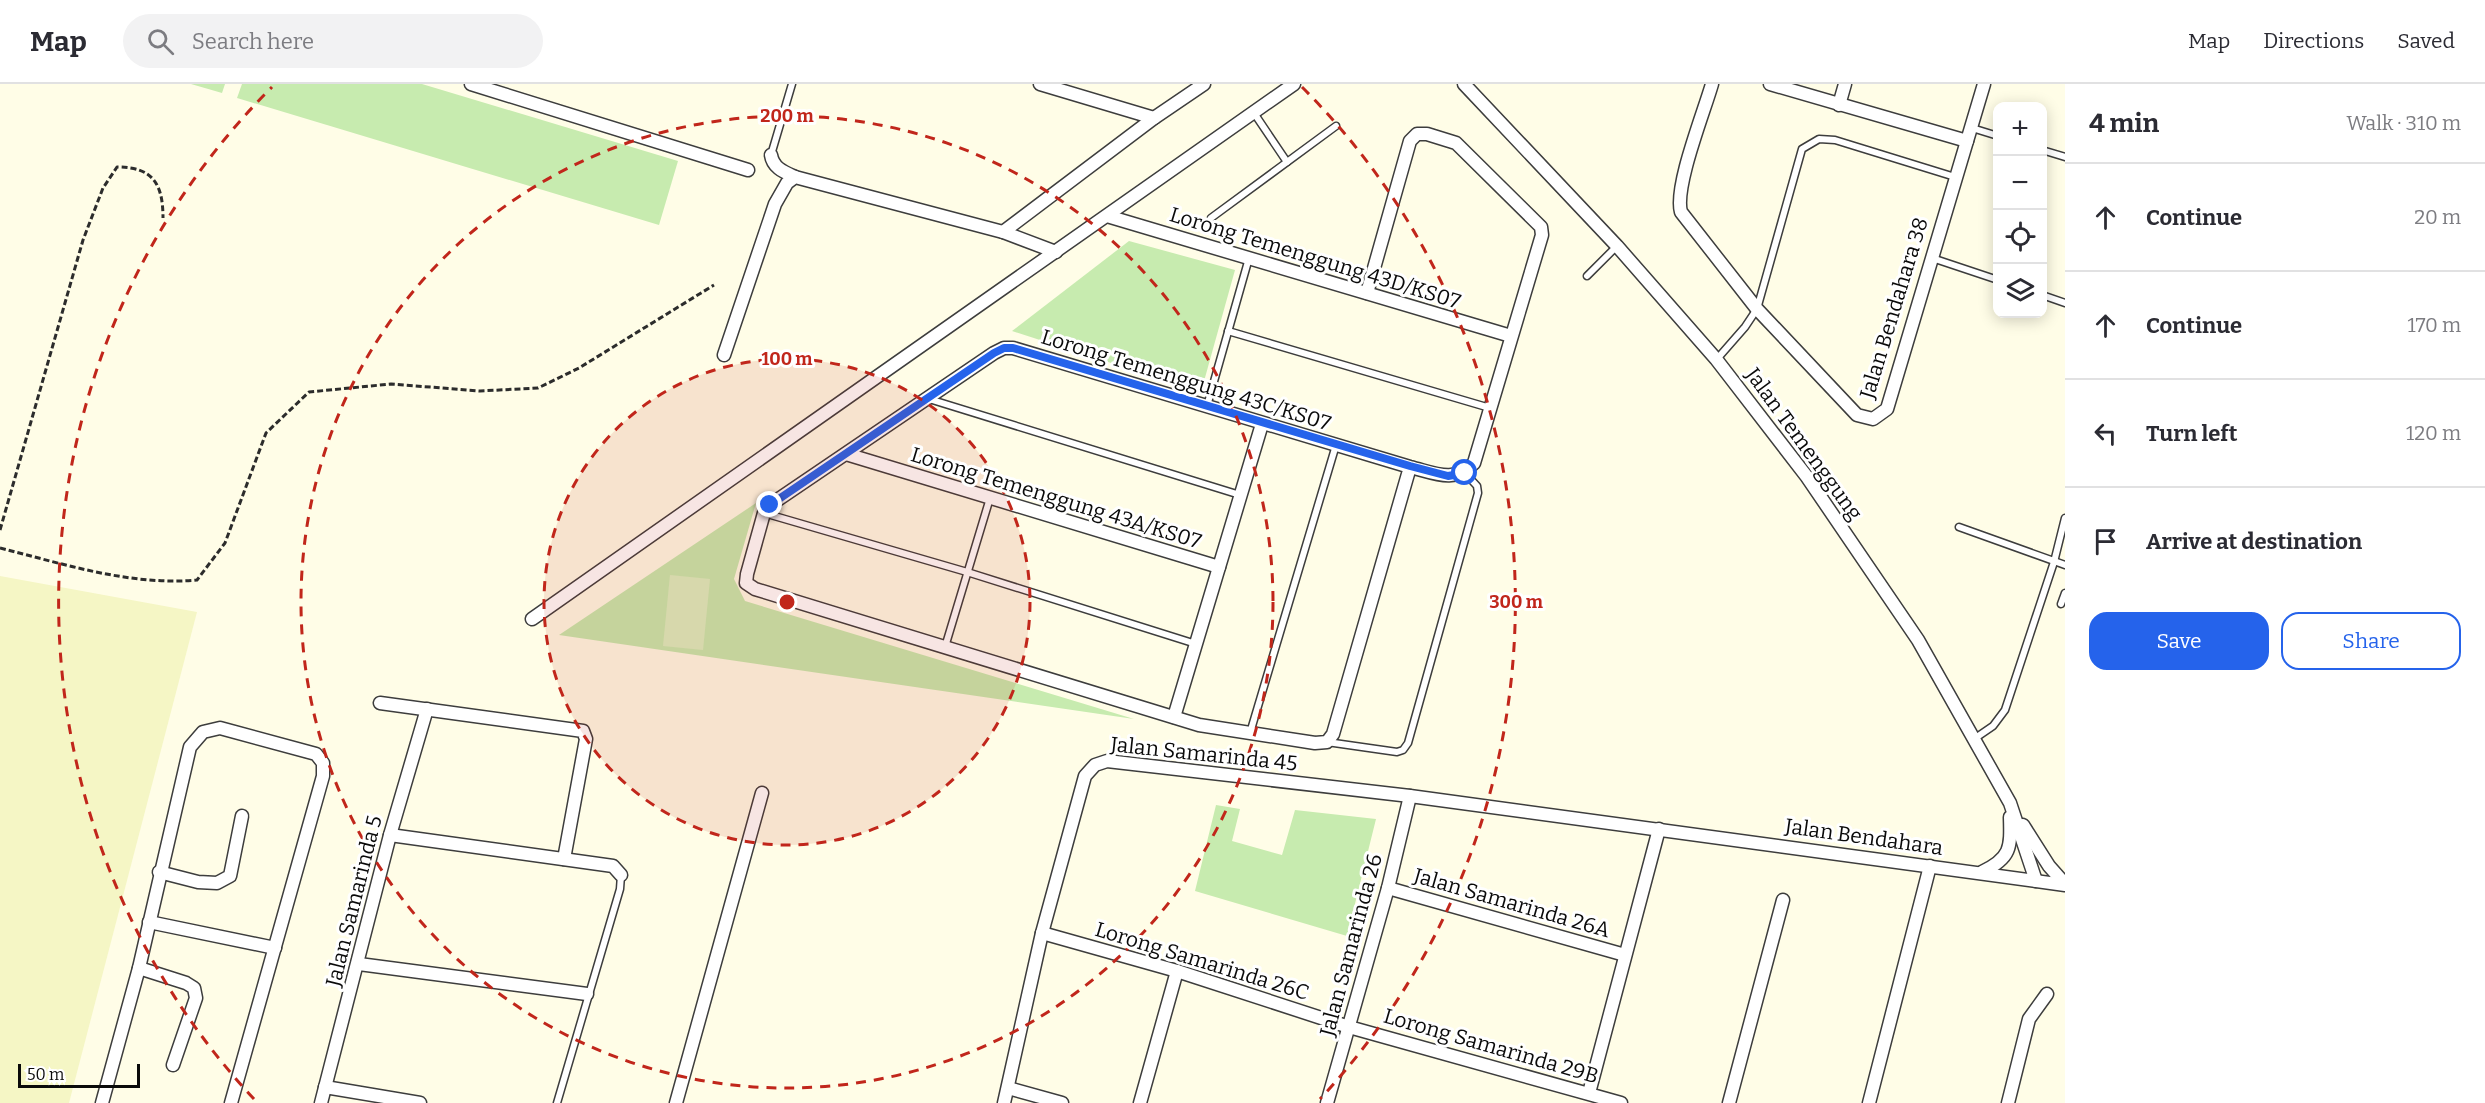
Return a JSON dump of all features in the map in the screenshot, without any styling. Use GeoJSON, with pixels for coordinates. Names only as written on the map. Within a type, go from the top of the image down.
{"type":"FeatureCollection","features":[{"type":"Feature","properties":{"kind":"street"},"geometry":{"type":"LineString","coordinates":[[471,84],[508,89],[748,170]]}},
{"type":"Feature","properties":{"kind":"street"},"geometry":{"type":"LineString","coordinates":[[1040,84],[1154,118]]}},
{"type":"Feature","properties":{"kind":"street"},"geometry":{"type":"LineString","coordinates":[[1004,232],[1154,118],[1204,84]]}},
{"type":"Feature","properties":{"kind":"street"},"geometry":{"type":"LineString","coordinates":[[532,619],[1294,84]]}},
{"type":"Feature","properties":{"kind":"street","name":"Jalan Temenggung"},"geometry":{"type":"LineString","coordinates":[[1464,84],[1617,246],[1716,359],[1807,477],[1911,630],[2010,803],[2036,881]]}},
{"type":"Feature","properties":{"kind":"street","name":"Jalan Bendahara 38"},"geometry":{"type":"LineString","coordinates":[[1712,84],[1678,202],[1681,212],[1757,309],[1857,415],[1873,419],[1887,410],[1984,84]]}},
{"type":"Feature","properties":{"kind":"street"},"geometry":{"type":"LineString","coordinates":[[1770,84],[1967,141]]}},
{"type":"Feature","properties":{"kind":"street"},"geometry":{"type":"LineString","coordinates":[[1839,105],[1845,84]]}},
{"type":"Feature","properties":{"kind":"street"},"geometry":{"type":"LineString","coordinates":[[1367,293],[1410,141],[1417,134],[1427,134],[1456,143],[1541,227],[1542,235],[1474,463],[1465,473]]}},
{"type":"Feature","properties":{"kind":"street"},"geometry":{"type":"LineString","coordinates":[[771,154],[772,162],[795,177],[1004,232],[1056,252]]}},
{"type":"Feature","properties":{"kind":"street"},"geometry":{"type":"LineString","coordinates":[[724,355],[775,204],[787,183],[795,177]]}},
{"type":"Feature","properties":{"kind":"street","name":"Lorong Temenggung 43D/KS07"},"geometry":{"type":"LineString","coordinates":[[1107,216],[1511,336]]}},
{"type":"Feature","properties":{"kind":"street","name":"Lorong Temenggung 43C/KS07"},"geometry":{"type":"LineString","coordinates":[[764,513],[770,505],[1004,348],[1013,348],[1262,424],[1410,466],[1448,476],[1465,473]]}},
{"type":"Feature","properties":{"kind":"street"},"geometry":{"type":"LineString","coordinates":[[1174,717],[1262,424]]}},
{"type":"Feature","properties":{"kind":"street","name":"Lorong Temenggung 43A/KS07"},"geometry":{"type":"LineString","coordinates":[[846,454],[1219,567]]}},
{"type":"Feature","properties":{"kind":"street"},"geometry":{"type":"LineString","coordinates":[[764,513],[747,574],[746,583],[755,589],[1199,725],[1315,743],[1327,742],[1333,734],[1410,466]]}},
{"type":"Feature","properties":{"kind":"street"},"geometry":{"type":"LineString","coordinates":[[380,703],[583,731],[586,739],[564,859]]}},
{"type":"Feature","properties":{"kind":"street","name":"Jalan Samarinda 5"},"geometry":{"type":"LineString","coordinates":[[321,1103],[359,964],[390,835],[427,709]]}},
{"type":"Feature","properties":{"kind":"street"},"geometry":{"type":"LineString","coordinates":[[102,1103],[139,968],[159,872],[190,747],[203,732],[220,728],[316,754],[323,763],[323,776],[231,1103]]}},
{"type":"Feature","properties":{"kind":"street","name":"Jalan Samarinda 45"},"geometry":{"type":"LineString","coordinates":[[1004,1103],[1042,933],[1085,776],[1095,765],[1107,760],[1410,796],[1659,829]]}},
{"type":"Feature","properties":{"kind":"street"},"geometry":{"type":"LineString","coordinates":[[676,1103],[762,792]]}},
{"type":"Feature","properties":{"kind":"street","name":"Jalan Samarinda 26"},"geometry":{"type":"LineString","coordinates":[[1327,1103],[1388,888],[1410,796]]}},
{"type":"Feature","properties":{"kind":"street"},"geometry":{"type":"LineString","coordinates":[[1981,873],[2000,861],[2011,845],[2010,803]]}},
{"type":"Feature","properties":{"kind":"street"},"geometry":{"type":"LineString","coordinates":[[2010,803],[2049,866],[2065,884]]}},
{"type":"Feature","properties":{"kind":"street"},"geometry":{"type":"LineString","coordinates":[[159,872],[198,882],[217,883],[230,876],[242,816]]}},
{"type":"Feature","properties":{"kind":"street"},"geometry":{"type":"LineString","coordinates":[[1588,1098],[1659,829]]}},
{"type":"Feature","properties":{"kind":"street","name":"Jalan Bendahara"},"geometry":{"type":"LineString","coordinates":[[1659,829],[2065,884]]}},
{"type":"Feature","properties":{"kind":"street"},"geometry":{"type":"LineString","coordinates":[[390,835],[613,866],[621,875]]}},
{"type":"Feature","properties":{"kind":"street"},"geometry":{"type":"LineString","coordinates":[[1869,1103],[1930,866]]}},
{"type":"Feature","properties":{"kind":"street","name":"Jalan Samarinda 26A"},"geometry":{"type":"LineString","coordinates":[[1388,888],[1625,955]]}},
{"type":"Feature","properties":{"kind":"street"},"geometry":{"type":"LineString","coordinates":[[1729,1103],[1783,900]]}},
{"type":"Feature","properties":{"kind":"street"},"geometry":{"type":"LineString","coordinates":[[149,922],[275,948]]}},
{"type":"Feature","properties":{"kind":"street","name":"Lorong Samarinda 26C"},"geometry":{"type":"LineString","coordinates":[[1042,933],[1177,971],[1349,1027]]}},
{"type":"Feature","properties":{"kind":"street"},"geometry":{"type":"LineString","coordinates":[[359,964],[587,994]]}},
{"type":"Feature","properties":{"kind":"street"},"geometry":{"type":"LineString","coordinates":[[139,968],[186,982],[194,988],[196,998],[173,1065]]}},
{"type":"Feature","properties":{"kind":"street"},"geometry":{"type":"LineString","coordinates":[[1140,1103],[1177,971]]}},
{"type":"Feature","properties":{"kind":"street"},"geometry":{"type":"LineString","coordinates":[[2008,1103],[2029,1019],[2047,994]]}},
{"type":"Feature","properties":{"kind":"street","name":"Lorong Samarinda 29B"},"geometry":{"type":"LineString","coordinates":[[1349,1027],[1588,1098],[1621,1103]]}},
{"type":"Feature","properties":{"kind":"street"},"geometry":{"type":"LineString","coordinates":[[325,1087],[420,1103]]}},
{"type":"Feature","properties":{"kind":"street"},"geometry":{"type":"LineString","coordinates":[[1008,1088],[1062,1103]]}},
{"type":"Feature","properties":{"kind":"lane"},"geometry":{"type":"LineString","coordinates":[[771,154],[792,84]]}},
{"type":"Feature","properties":{"kind":"lane"},"geometry":{"type":"LineString","coordinates":[[1254,113],[1287,162]]}},
{"type":"Feature","properties":{"kind":"lane"},"geometry":{"type":"LineString","coordinates":[[1211,218],[1336,126]]}},
{"type":"Feature","properties":{"kind":"lane"},"geometry":{"type":"LineString","coordinates":[[1972,128],[1993,134]]}},
{"type":"Feature","properties":{"kind":"lane"},"geometry":{"type":"LineString","coordinates":[[1716,359],[1745,327],[1757,309],[1802,149],[1819,139],[1835,141],[1956,177]]}},
{"type":"Feature","properties":{"kind":"lane"},"geometry":{"type":"LineString","coordinates":[[2047,151],[2065,157]]}},
{"type":"Feature","properties":{"kind":"lane"},"geometry":{"type":"LineString","coordinates":[[1587,276],[1617,246]]}},
{"type":"Feature","properties":{"kind":"lane"},"geometry":{"type":"LineString","coordinates":[[1207,406],[1249,258]]}},
{"type":"Feature","properties":{"kind":"lane"},"geometry":{"type":"LineString","coordinates":[[1931,258],[1993,278]]}},
{"type":"Feature","properties":{"kind":"lane"},"geometry":{"type":"LineString","coordinates":[[2047,296],[2065,303]]}},
{"type":"Feature","properties":{"kind":"lane"},"geometry":{"type":"LineString","coordinates":[[1228,331],[1490,408]]}},
{"type":"Feature","properties":{"kind":"lane"},"geometry":{"type":"LineString","coordinates":[[927,399],[1241,495]]}},
{"type":"Feature","properties":{"kind":"lane"},"geometry":{"type":"LineString","coordinates":[[1250,733],[1336,445]]}},
{"type":"Feature","properties":{"kind":"lane"},"geometry":{"type":"LineString","coordinates":[[1327,742],[1397,752],[1403,750],[1408,743],[1478,493],[1477,486],[1465,473]]}},
{"type":"Feature","properties":{"kind":"lane"},"geometry":{"type":"LineString","coordinates":[[944,647],[990,498]]}},
{"type":"Feature","properties":{"kind":"lane"},"geometry":{"type":"LineString","coordinates":[[764,513],[967,572],[1196,644]]}},
{"type":"Feature","properties":{"kind":"lane"},"geometry":{"type":"LineString","coordinates":[[1974,740],[1993,726],[2005,710],[2054,562],[2065,518]]}},
{"type":"Feature","properties":{"kind":"lane"},"geometry":{"type":"LineString","coordinates":[[1959,527],[2065,565]]}},
{"type":"Feature","properties":{"kind":"lane"},"geometry":{"type":"LineString","coordinates":[[2061,604],[2065,593]]}},
{"type":"Feature","properties":{"kind":"lane"},"geometry":{"type":"LineString","coordinates":[[557,1103],[587,994],[620,889],[621,875]]}},
{"type":"Feature","properties":{"kind":"path"},"geometry":{"type":"LineString","coordinates":[[0,530],[83,240],[103,188],[117,167],[136,167],[154,179],[164,202],[164,218]]}},
{"type":"Feature","properties":{"kind":"path"},"geometry":{"type":"LineString","coordinates":[[0,548],[99,573],[171,582],[197,580],[225,543],[266,433],[309,392],[392,384],[480,391],[538,388],[579,368],[650,327],[714,285]]}},
{"type":"Feature","properties":{"kind":"green space"},"geometry":{"type":"Polygon","coordinates":[[[191,84],[225,84],[222,93],[191,84]]]}},
{"type":"Feature","properties":{"kind":"green space"},"geometry":{"type":"Polygon","coordinates":[[[242,84],[422,84],[678,161],[659,225],[237,98],[242,84]]]}},
{"type":"Feature","properties":{"kind":"green space"},"geometry":{"type":"Polygon","coordinates":[[[1129,241],[1235,270],[1201,392],[1012,331],[1129,241]]]}},
{"type":"Feature","properties":{"kind":"green space"},"geometry":{"type":"Polygon","coordinates":[[[756,503],[734,579],[745,601],[1134,719],[559,635],[756,503]]]}},
{"type":"Feature","properties":{"kind":"green space"},"geometry":{"type":"Polygon","coordinates":[[[670,575],[710,579],[703,650],[663,646],[670,575]]]}},
{"type":"Feature","properties":{"kind":"green space"},"geometry":{"type":"Polygon","coordinates":[[[0,576],[197,612],[69,1103],[0,1103],[0,576]]]}},
{"type":"Feature","properties":{"kind":"green space"},"geometry":{"type":"Polygon","coordinates":[[[1216,805],[1240,809],[1232,841],[1282,855],[1295,810],[1376,819],[1347,936],[1195,891],[1216,805]]]}},
{"type":"Feature","properties":{"kind":"route"},"geometry":{"type":"LineString","coordinates":[[770,505],[1004,348],[1013,348],[1262,424],[1410,466],[1448,476],[1465,473]]}}]}
